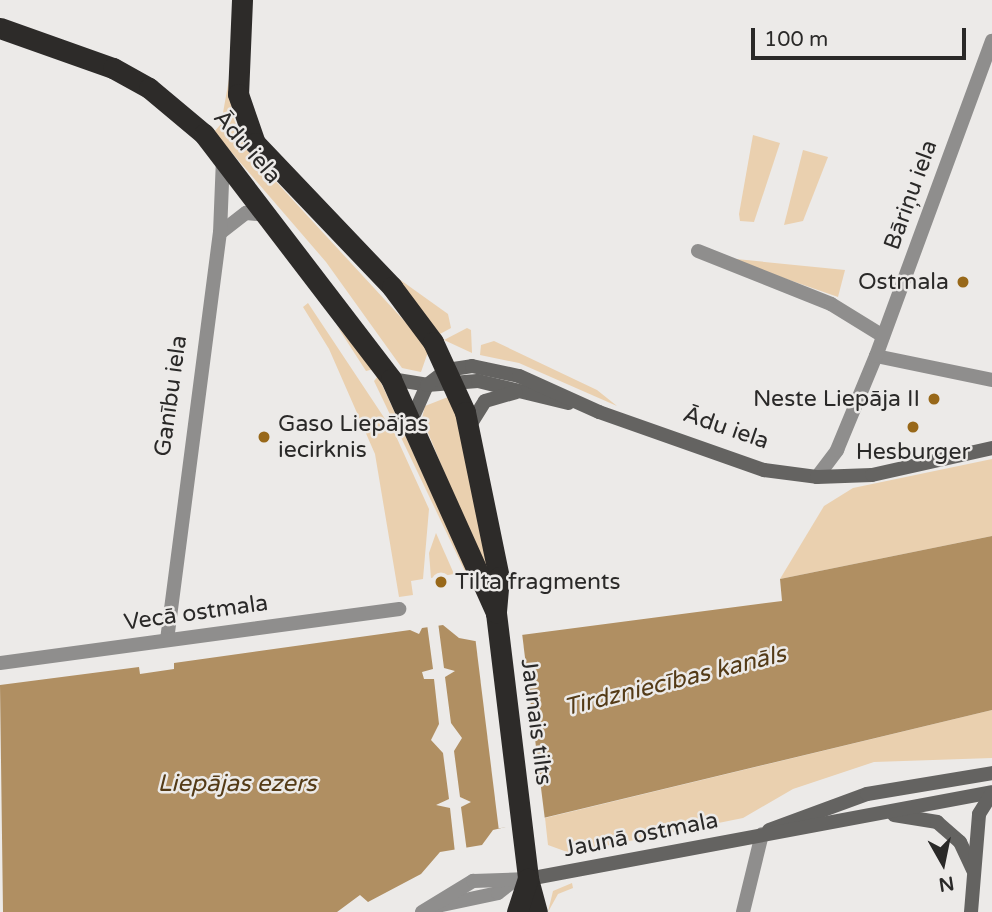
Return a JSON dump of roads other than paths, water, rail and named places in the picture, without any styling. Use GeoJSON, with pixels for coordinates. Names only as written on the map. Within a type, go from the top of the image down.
{"type":"FeatureCollection","features":[{"type":"Feature","properties":{"kind":"highway","name":"Ādu iela"},"geometry":{"type":"LineString","coordinates":[[242,0],[237,94],[265,159],[392,287],[450,376],[470,425]]}},
{"type":"Feature","properties":{"kind":"highway","name":"Ādu iela"},"geometry":{"type":"LineString","coordinates":[[0,28],[81,55],[149,88],[223,159],[272,215],[391,379],[412,419]]}},
{"type":"Feature","properties":{"kind":"highway"},"geometry":{"type":"LineString","coordinates":[[412,419],[496,614]]}},
{"type":"Feature","properties":{"kind":"highway"},"geometry":{"type":"LineString","coordinates":[[470,425],[499,577],[496,614]]}},
{"type":"Feature","properties":{"kind":"highway","name":"Jaunais tilts"},"geometry":{"type":"LineString","coordinates":[[496,614],[524,838],[520,880]]}},
{"type":"Feature","properties":{"kind":"highway"},"geometry":{"type":"LineString","coordinates":[[517,912],[520,880]]}},
{"type":"Feature","properties":{"kind":"highway"},"geometry":{"type":"LineString","coordinates":[[520,880],[537,912]]}},
{"type":"Feature","properties":{"kind":"main road","name":"Ādu iela"},"geometry":{"type":"LineString","coordinates":[[391,379],[427,385],[450,376],[503,371],[580,405],[764,470],[817,477],[872,474],[992,448]]}},
{"type":"Feature","properties":{"kind":"main road","name":"Ādu iela"},"geometry":{"type":"LineString","coordinates":[[450,376],[580,405]]}},
{"type":"Feature","properties":{"kind":"main road"},"geometry":{"type":"LineString","coordinates":[[412,419],[427,385]]}},
{"type":"Feature","properties":{"kind":"main road"},"geometry":{"type":"LineString","coordinates":[[470,425],[485,401],[526,393]]}},
{"type":"Feature","properties":{"kind":"main road","name":"Jaunā ostmala"},"geometry":{"type":"LineString","coordinates":[[762,834],[867,794],[992,773]]}},
{"type":"Feature","properties":{"kind":"main road"},"geometry":{"type":"LineString","coordinates":[[971,912],[981,805],[992,793]]}},
{"type":"Feature","properties":{"kind":"main road","name":"Jaunā ostmala"},"geometry":{"type":"LineString","coordinates":[[520,880],[992,793]]}},
{"type":"Feature","properties":{"kind":"main road"},"geometry":{"type":"LineString","coordinates":[[858,818],[929,818],[960,842],[973,870]]}},
{"type":"Feature","properties":{"kind":"street","name":"Bāriņu iela"},"geometry":{"type":"LineString","coordinates":[[817,477],[837,450],[876,356],[985,79],[992,41]]}},
{"type":"Feature","properties":{"kind":"street","name":"Ganību iela"},"geometry":{"type":"LineString","coordinates":[[167,640],[220,233],[223,159]]}},
{"type":"Feature","properties":{"kind":"street"},"geometry":{"type":"LineString","coordinates":[[220,233],[246,213],[272,215]]}},
{"type":"Feature","properties":{"kind":"street"},"geometry":{"type":"LineString","coordinates":[[698,251],[831,304],[883,336]]}},
{"type":"Feature","properties":{"kind":"street"},"geometry":{"type":"LineString","coordinates":[[876,356],[992,380]]}},
{"type":"Feature","properties":{"kind":"street","name":"Vecā ostmala"},"geometry":{"type":"LineString","coordinates":[[0,663],[399,608]]}},
{"type":"Feature","properties":{"kind":"street"},"geometry":{"type":"LineString","coordinates":[[743,912],[762,834]]}},
{"type":"Feature","properties":{"kind":"street"},"geometry":{"type":"LineString","coordinates":[[424,911],[473,881],[520,880]]}},
{"type":"Feature","properties":{"kind":"water"},"geometry":{"type":"Polygon","coordinates":[[[992,536],[992,710],[493,830],[482,845],[440,852],[421,874],[368,902],[360,895],[337,912],[3,912],[0,685],[139,667],[140,674],[174,669],[174,663],[410,630],[419,634],[422,628],[443,625],[459,638],[475,641],[782,601],[780,579],[992,536]]]}},
{"type":"Feature","properties":{"kind":"place","name":"Ostmala"},"geometry":{"type":"Point","coordinates":[963,282]}},
{"type":"Feature","properties":{"kind":"place","name":"Neste Liepāja II"},"geometry":{"type":"Point","coordinates":[934,399]}},
{"type":"Feature","properties":{"kind":"place","name":"Hesburger"},"geometry":{"type":"Point","coordinates":[913,427]}},
{"type":"Feature","properties":{"kind":"place","name":"Gaso Liepājas iecirknis"},"geometry":{"type":"Point","coordinates":[264,437]}},
{"type":"Feature","properties":{"kind":"place","name":"Tilta fragments"},"geometry":{"type":"Point","coordinates":[441,582]}},
{"type":"Feature","properties":{"kind":"water label","name":"Tirdzniecības kanāls"},"geometry":{"type":"Point","coordinates":[675,681]}},
{"type":"Feature","properties":{"kind":"water label","name":"Liepājas ezers"},"geometry":{"type":"Point","coordinates":[237,784]}}]}
